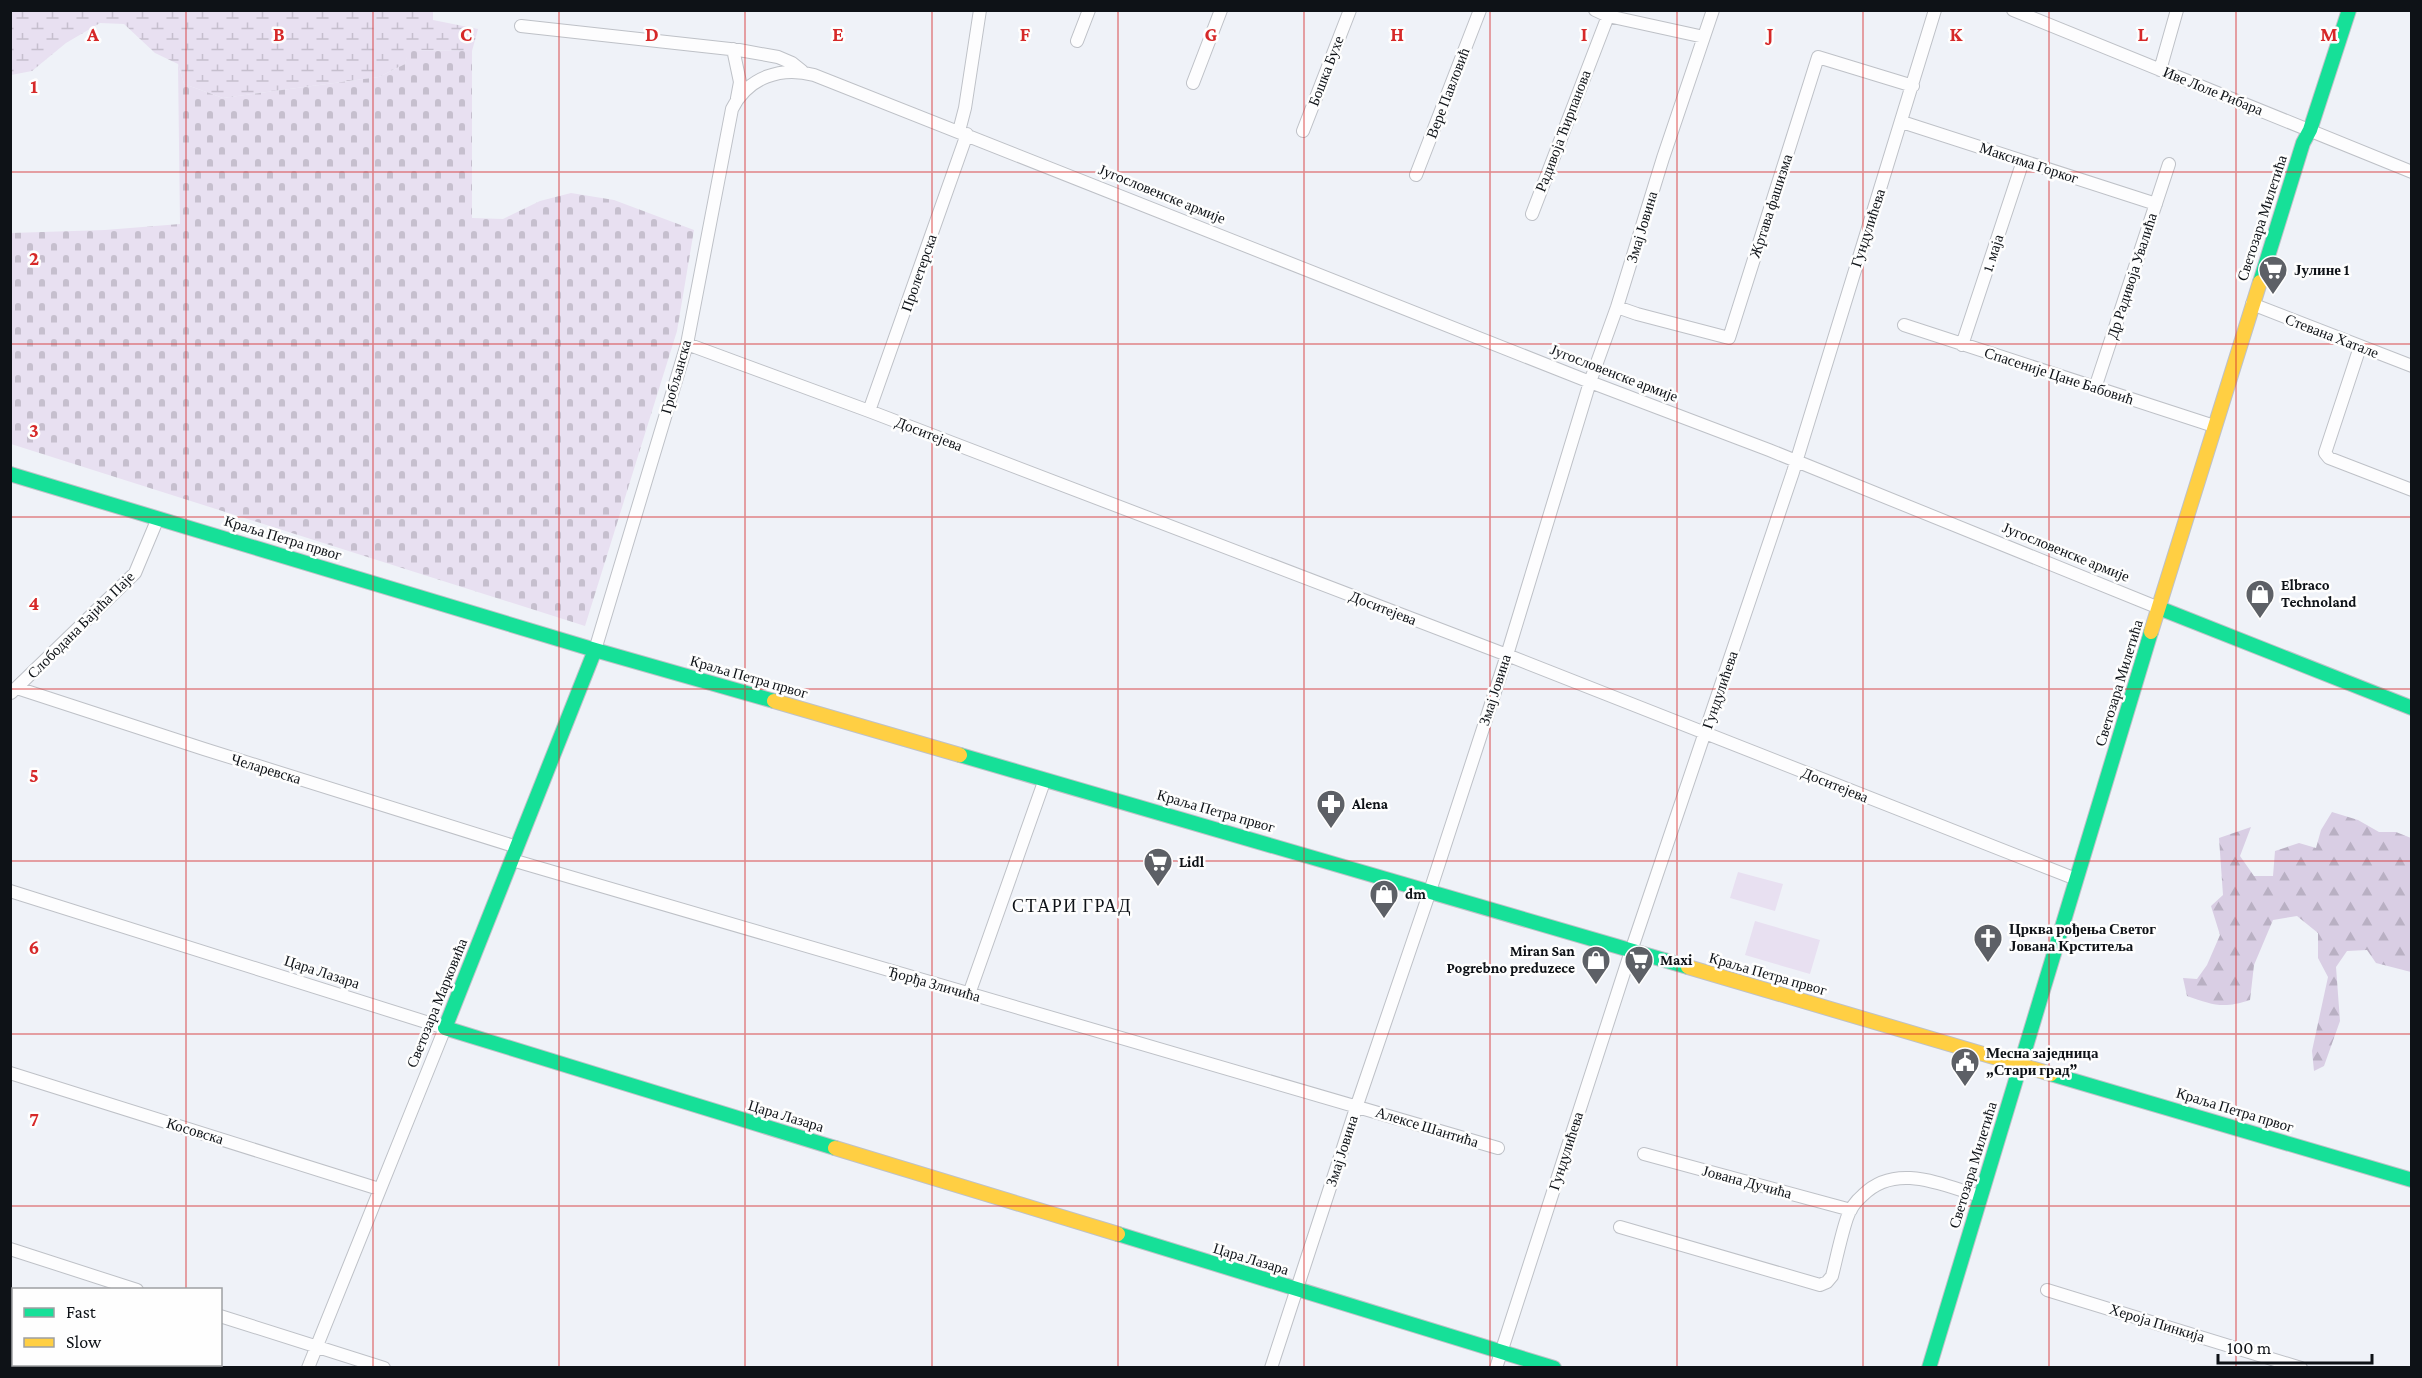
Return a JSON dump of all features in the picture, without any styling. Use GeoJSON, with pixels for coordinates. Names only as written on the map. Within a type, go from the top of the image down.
{"type":"FeatureCollection","features":[{"type":"Feature","properties":{"kind":"main road","name":"Светозара Милетића"},"geometry":{"type":"LineString","coordinates":[[1929,1368],[2019,1064],[2064,923],[2214,426],[2303,143],[2310,130],[2349,10]]}},
{"type":"Feature","properties":{"kind":"main road","name":"Краља Петра првог"},"geometry":{"type":"LineString","coordinates":[[10,474],[595,650],[1430,891],[2412,1180]]}},
{"type":"Feature","properties":{"kind":"main road","name":"Југословенске армије"},"geometry":{"type":"LineString","coordinates":[[2159,608],[2412,708]]}},
{"type":"Feature","properties":{"kind":"main road","name":"Светозара Марковића"},"geometry":{"type":"LineString","coordinates":[[445,1028],[595,650]]}},
{"type":"Feature","properties":{"kind":"main road","name":"Цара Лазара"},"geometry":{"type":"LineString","coordinates":[[445,1028],[1554,1368]]}},
{"type":"Feature","properties":{"kind":"street","name":"Пролетерска"},"geometry":{"type":"LineString","coordinates":[[869,411],[963,133],[980,10]]}},
{"type":"Feature","properties":{"kind":"street"},"geometry":{"type":"LineString","coordinates":[[1077,41],[1089,10]]}},
{"type":"Feature","properties":{"kind":"street"},"geometry":{"type":"LineString","coordinates":[[1193,83],[1221,10]]}},
{"type":"Feature","properties":{"kind":"street","name":"Бошка Бухе"},"geometry":{"type":"LineString","coordinates":[[1303,131],[1350,10]]}},
{"type":"Feature","properties":{"kind":"street","name":"Вере Павловић"},"geometry":{"type":"LineString","coordinates":[[1416,175],[1480,10]]}},
{"type":"Feature","properties":{"kind":"street"},"geometry":{"type":"LineString","coordinates":[[1595,10],[1608,16],[1704,37]]}},
{"type":"Feature","properties":{"kind":"street","name":"Змај Јовина"},"geometry":{"type":"LineString","coordinates":[[1271,1368],[1507,655],[1590,382],[1617,307],[1663,158],[1713,10]]}},
{"type":"Feature","properties":{"kind":"street","name":"Гундулићева"},"geometry":{"type":"LineString","coordinates":[[1496,1368],[1631,951],[1796,461],[1935,10]]}},
{"type":"Feature","properties":{"kind":"street","name":"Иве Лоле Рибара"},"geometry":{"type":"LineString","coordinates":[[2013,10],[2412,172]]}},
{"type":"Feature","properties":{"kind":"street"},"geometry":{"type":"LineString","coordinates":[[2160,70],[2177,10]]}},
{"type":"Feature","properties":{"kind":"street","name":"Радивоја Ћирпанова"},"geometry":{"type":"LineString","coordinates":[[1532,214],[1608,16]]}},
{"type":"Feature","properties":{"kind":"street","name":"Југословенске армије"},"geometry":{"type":"LineString","coordinates":[[521,26],[733,49],[778,57],[792,63],[803,72],[1796,461],[2159,608]]}},
{"type":"Feature","properties":{"kind":"street"},"geometry":{"type":"LineString","coordinates":[[733,49],[740,81],[737,99]]}},
{"type":"Feature","properties":{"kind":"street","name":"Жртава фашизма"},"geometry":{"type":"LineString","coordinates":[[1617,307],[1729,338],[1818,57],[1913,86]]}},
{"type":"Feature","properties":{"kind":"street","name":"Југословенске армије"},"geometry":{"type":"LineString","coordinates":[[737,99],[757,80],[781,72],[803,72]]}},
{"type":"Feature","properties":{"kind":"street","name":"Гробљанска"},"geometry":{"type":"LineString","coordinates":[[595,650],[687,344],[728,122],[737,99]]}},
{"type":"Feature","properties":{"kind":"street","name":"Максима Горког"},"geometry":{"type":"LineString","coordinates":[[1902,122],[2156,204]]}},
{"type":"Feature","properties":{"kind":"street","name":"1. маја"},"geometry":{"type":"LineString","coordinates":[[1962,345],[2023,161]]}},
{"type":"Feature","properties":{"kind":"street","name":"Др Радивоја Увалића"},"geometry":{"type":"LineString","coordinates":[[2095,388],[2169,164]]}},
{"type":"Feature","properties":{"kind":"street","name":"Стевана Хатале"},"geometry":{"type":"LineString","coordinates":[[2252,304],[2412,366]]}},
{"type":"Feature","properties":{"kind":"street","name":"Спасеније Цане Бабовић"},"geometry":{"type":"LineString","coordinates":[[1904,326],[2214,426]]}},
{"type":"Feature","properties":{"kind":"street","name":"Доситејева"},"geometry":{"type":"LineString","coordinates":[[687,344],[869,411],[1507,655],[2076,879]]}},
{"type":"Feature","properties":{"kind":"street"},"geometry":{"type":"LineString","coordinates":[[2360,347],[2325,453],[2329,458],[2412,490]]}},
{"type":"Feature","properties":{"kind":"street","name":"Слободана Бајића Паје"},"geometry":{"type":"LineString","coordinates":[[14,691],[135,573],[158,518]]}},
{"type":"Feature","properties":{"kind":"street","name":"Челаревска"},"geometry":{"type":"LineString","coordinates":[[14,691],[215,753],[515,854]]}},
{"type":"Feature","properties":{"kind":"street"},"geometry":{"type":"LineString","coordinates":[[969,994],[1045,779]]}},
{"type":"Feature","properties":{"kind":"street","name":"Ђорђа Зличића"},"geometry":{"type":"LineString","coordinates":[[515,854],[969,994],[1357,1105]]}},
{"type":"Feature","properties":{"kind":"street","name":"Цара Лазара"},"geometry":{"type":"LineString","coordinates":[[10,891],[445,1028]]}},
{"type":"Feature","properties":{"kind":"street","name":"Светозара Марковића"},"geometry":{"type":"LineString","coordinates":[[308,1368],[445,1028]]}},
{"type":"Feature","properties":{"kind":"street","name":"Косовска"},"geometry":{"type":"LineString","coordinates":[[10,1073],[379,1189]]}},
{"type":"Feature","properties":{"kind":"street","name":"Алексе Шантића"},"geometry":{"type":"LineString","coordinates":[[1357,1105],[1498,1148]]}},
{"type":"Feature","properties":{"kind":"street","name":"Јована Дучића"},"geometry":{"type":"LineString","coordinates":[[1644,1154],[1851,1210]]}},
{"type":"Feature","properties":{"kind":"street"},"geometry":{"type":"LineString","coordinates":[[1620,1227],[1820,1285],[1832,1276],[1851,1210],[1870,1188],[1901,1177],[1923,1179],[1980,1196]]}},
{"type":"Feature","properties":{"kind":"street"},"geometry":{"type":"LineString","coordinates":[[10,1249],[131,1288]]}},
{"type":"Feature","properties":{"kind":"street","name":"Хероја Пинкија"},"geometry":{"type":"LineString","coordinates":[[2047,1290],[2301,1368]]}},
{"type":"Feature","properties":{"kind":"street"},"geometry":{"type":"LineString","coordinates":[[222,1317],[384,1368]]}},
{"type":"Feature","properties":{"kind":"green space"},"geometry":{"type":"Polygon","coordinates":[[[433,10],[433,20],[478,29],[472,51],[409,50],[405,64],[379,77],[223,98],[184,84],[178,64],[155,53],[124,24],[100,23],[66,43],[32,71],[11,75],[11,11],[433,10]]]}},
{"type":"Feature","properties":{"kind":"green space"},"geometry":{"type":"Polygon","coordinates":[[[408,50],[472,51],[472,218],[503,219],[540,201],[571,193],[614,200],[694,230],[677,331],[585,626],[11,444],[11,233],[105,230],[180,224],[178,64],[184,84],[223,98],[379,77],[405,64],[408,50]]]}},
{"type":"Feature","properties":{"kind":"green space"},"geometry":{"type":"Polygon","coordinates":[[[2332,812],[2358,820],[2379,832],[2396,832],[2411,838],[2411,972],[2376,963],[2367,950],[2347,951],[2336,967],[2340,1021],[2324,1066],[2314,1071],[2312,1051],[2328,977],[2318,958],[2318,933],[2297,916],[2273,920],[2254,965],[2250,1000],[2225,1005],[2211,1004],[2187,996],[2183,978],[2197,979],[2207,965],[2220,935],[2211,906],[2223,895],[2219,838],[2251,827],[2240,856],[2254,876],[2273,876],[2275,851],[2299,843],[2316,848],[2321,830],[2332,812]]]}},
{"type":"Feature","properties":{"kind":"green space"},"geometry":{"type":"Polygon","coordinates":[[[1738,872],[1783,884],[1775,911],[1730,898],[1738,872]]]}},
{"type":"Feature","properties":{"kind":"green space"},"geometry":{"type":"Polygon","coordinates":[[[1755,921],[1820,940],[1810,974],[1745,955],[1755,921]]]}},
{"type":"Feature","properties":{"kind":"traffic: fast"},"geometry":{"type":"LineString","coordinates":[[2260,282],[2303,143],[2310,130],[2349,10]]}},
{"type":"Feature","properties":{"kind":"traffic: fast"},"geometry":{"type":"LineString","coordinates":[[10,474],[595,650],[774,701]]}},
{"type":"Feature","properties":{"kind":"traffic: fast"},"geometry":{"type":"LineString","coordinates":[[2159,608],[2412,708]]}},
{"type":"Feature","properties":{"kind":"traffic: fast"},"geometry":{"type":"LineString","coordinates":[[1929,1368],[2151,632]]}},
{"type":"Feature","properties":{"kind":"traffic: fast"},"geometry":{"type":"LineString","coordinates":[[595,650],[445,1028],[835,1148]]}},
{"type":"Feature","properties":{"kind":"traffic: fast"},"geometry":{"type":"LineString","coordinates":[[960,755],[1688,967]]}},
{"type":"Feature","properties":{"kind":"traffic: fast"},"geometry":{"type":"LineString","coordinates":[[2051,1074],[2412,1180]]}},
{"type":"Feature","properties":{"kind":"traffic: fast"},"geometry":{"type":"LineString","coordinates":[[1118,1234],[1554,1368]]}},
{"type":"Feature","properties":{"kind":"traffic: slow"},"geometry":{"type":"LineString","coordinates":[[2151,632],[2260,282]]}},
{"type":"Feature","properties":{"kind":"traffic: slow"},"geometry":{"type":"LineString","coordinates":[[774,701],[960,755]]}},
{"type":"Feature","properties":{"kind":"traffic: slow"},"geometry":{"type":"LineString","coordinates":[[1688,967],[2051,1074]]}},
{"type":"Feature","properties":{"kind":"traffic: slow"},"geometry":{"type":"LineString","coordinates":[[835,1148],[1118,1234]]}},
{"type":"Feature","properties":{"kind":"place","name":"Јулине 1"},"geometry":{"type":"Point","coordinates":[2273,296]}},
{"type":"Feature","properties":{"kind":"place","name":"Elbraco Technoland"},"geometry":{"type":"Point","coordinates":[2260,620]}},
{"type":"Feature","properties":{"kind":"place","name":"Alena"},"geometry":{"type":"Point","coordinates":[1331,830]}},
{"type":"Feature","properties":{"kind":"place","name":"Lidl"},"geometry":{"type":"Point","coordinates":[1158,888]}},
{"type":"Feature","properties":{"kind":"place","name":"dm"},"geometry":{"type":"Point","coordinates":[1384,920]}},
{"type":"Feature","properties":{"kind":"place","name":"Црква рођења Светог Јована Крститеља"},"geometry":{"type":"Point","coordinates":[1988,964]}},
{"type":"Feature","properties":{"kind":"place","name":"Miran San Pogrebno preduzece"},"geometry":{"type":"Point","coordinates":[1596,986]}},
{"type":"Feature","properties":{"kind":"place","name":"Maxi"},"geometry":{"type":"Point","coordinates":[1639,986]}},
{"type":"Feature","properties":{"kind":"place","name":"Месна заједница „Стари град”"},"geometry":{"type":"Point","coordinates":[1965,1088]}},
{"type":"Feature","properties":{"kind":"district","name":"СТАРИ ГРАД"},"geometry":{"type":"Point","coordinates":[1072,906]}}]}
